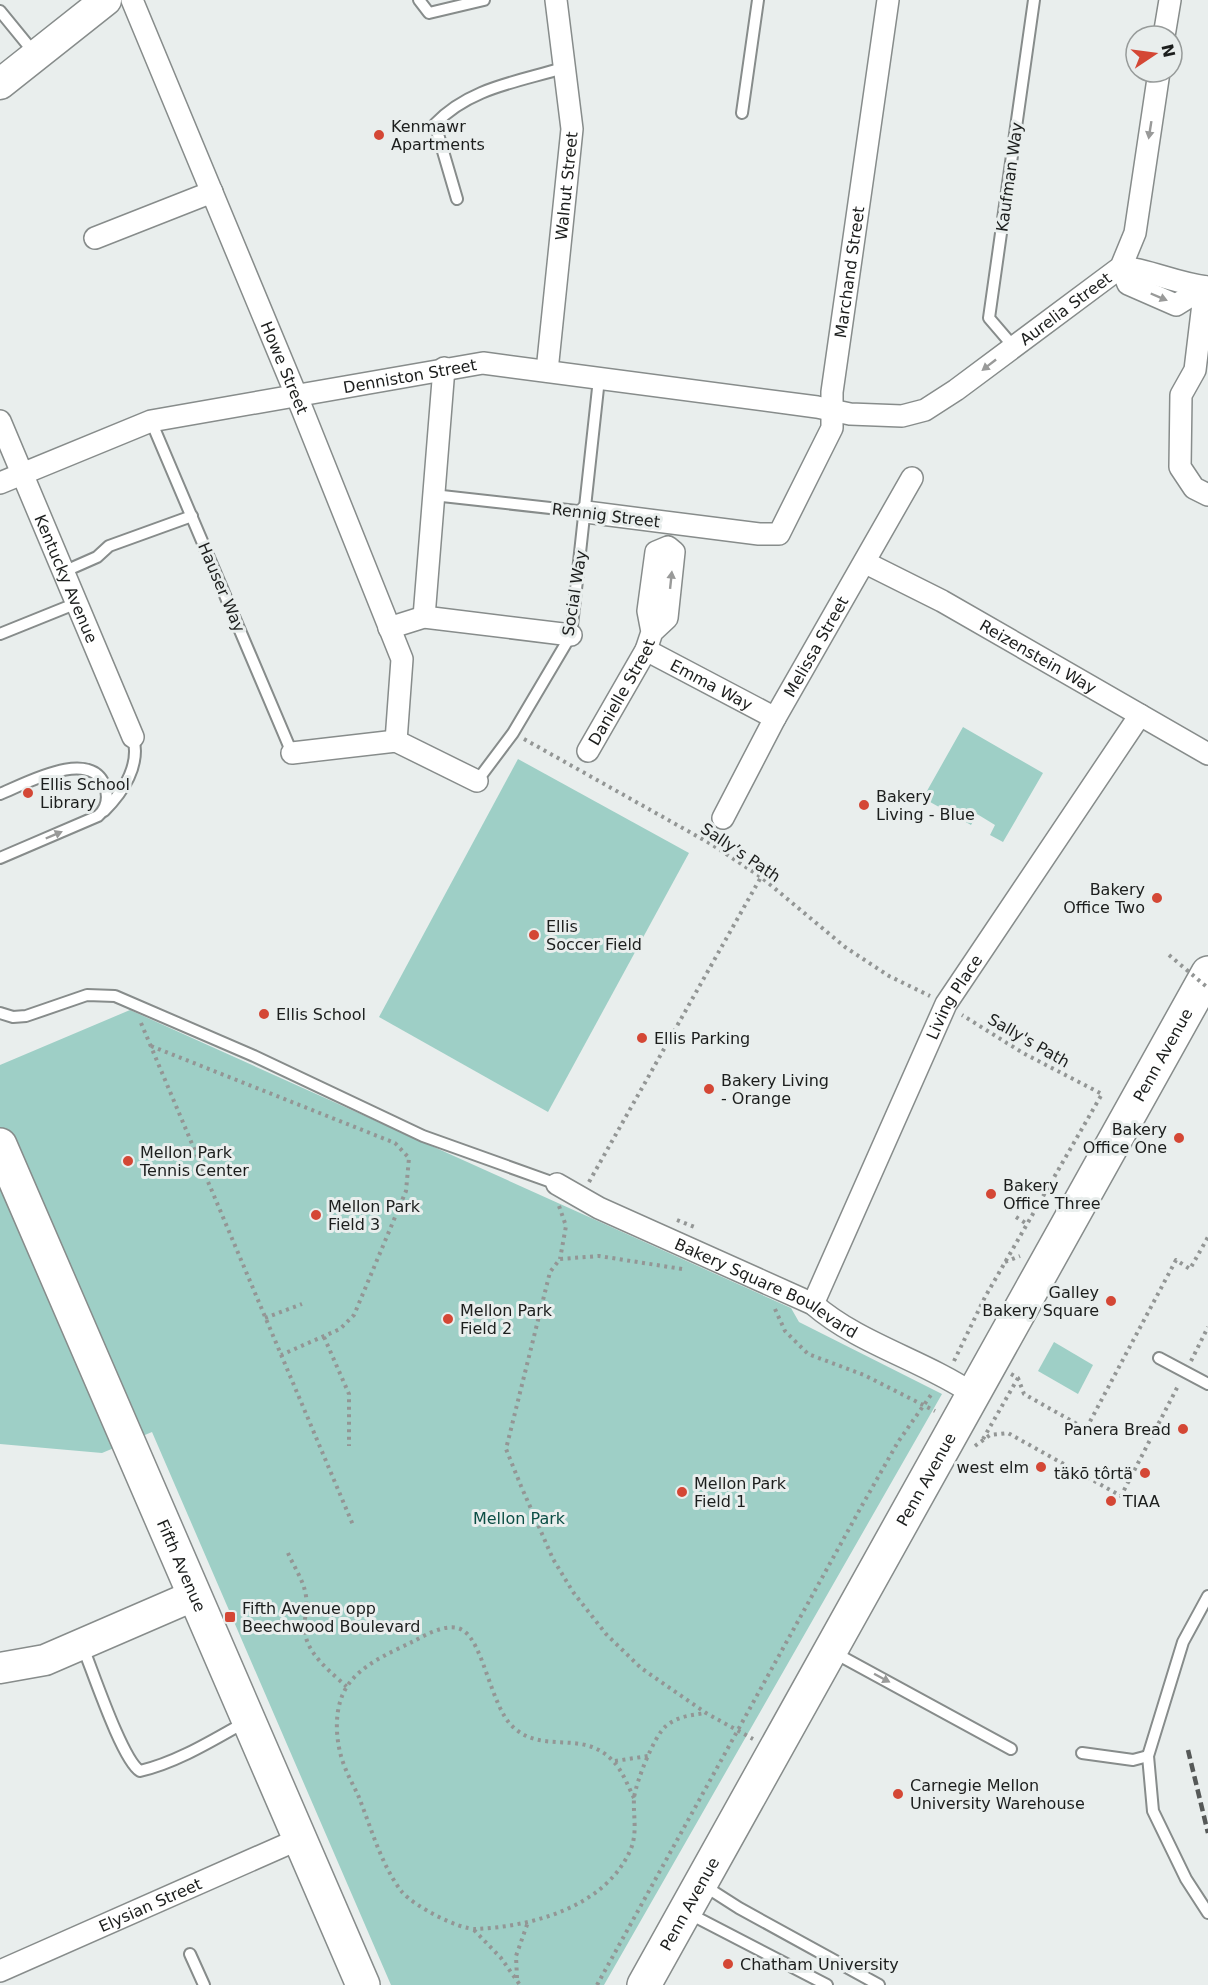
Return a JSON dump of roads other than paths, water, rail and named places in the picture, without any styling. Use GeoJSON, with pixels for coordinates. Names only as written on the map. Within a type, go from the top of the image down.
{"type":"FeatureCollection","features":[{"type":"Feature","properties":{"kind":"main road"},"geometry":{"type":"LineString","coordinates":[[0,84],[106,0]]}},
{"type":"Feature","properties":{"kind":"main road","name":"Penn Avenue"},"geometry":{"type":"LineString","coordinates":[[644,1985],[830,1650],[970,1438],[960,1385],[1004,1370],[1061,1241],[1208,973]]}},
{"type":"Feature","properties":{"kind":"main road","name":"Fifth Avenue"},"geometry":{"type":"LineString","coordinates":[[0,1145],[363,1985]]}},
{"type":"Feature","properties":{"kind":"main road"},"geometry":{"type":"LineString","coordinates":[[0,1668],[45,1660],[194,1596]]}},
{"type":"Feature","properties":{"kind":"street","name":"Howe Street"},"geometry":{"type":"LineString","coordinates":[[132,0],[213,192],[402,659],[396,741]]}},
{"type":"Feature","properties":{"kind":"street","name":"Walnut Street"},"geometry":{"type":"LineString","coordinates":[[547,371],[572,129],[556,0]]}},
{"type":"Feature","properties":{"kind":"street","name":"Marchand Street"},"geometry":{"type":"LineString","coordinates":[[779,534],[832,428],[832,392],[888,0]]}},
{"type":"Feature","properties":{"kind":"street"},"geometry":{"type":"LineString","coordinates":[[1166,24],[1170,0]]}},
{"type":"Feature","properties":{"kind":"street","name":"Aurelia Street"},"geometry":{"type":"LineString","coordinates":[[832,411],[902,416],[925,410],[956,390],[1120,267],[1135,233],[1157,84]]}},
{"type":"Feature","properties":{"kind":"street"},"geometry":{"type":"LineString","coordinates":[[95,238],[213,192]]}},
{"type":"Feature","properties":{"kind":"street"},"geometry":{"type":"LineString","coordinates":[[1120,267],[1140,269],[1178,284],[1207,287],[1194,370],[1181,395],[1180,467],[1194,488],[1208,495]]}},
{"type":"Feature","properties":{"kind":"street","name":"Denniston Street"},"geometry":{"type":"LineString","coordinates":[[0,483],[151,421],[483,363],[832,411]]}},
{"type":"Feature","properties":{"kind":"street"},"geometry":{"type":"LineString","coordinates":[[424,617],[444,368]]}},
{"type":"Feature","properties":{"kind":"street","name":"Kentucky Avenue"},"geometry":{"type":"LineString","coordinates":[[0,421],[133,737]]}},
{"type":"Feature","properties":{"kind":"street","name":"Melissa Street"},"geometry":{"type":"LineString","coordinates":[[723,818],[775,718],[866,563],[912,478]]}},
{"type":"Feature","properties":{"kind":"street","name":"Rennig Street"},"geometry":{"type":"LineString","coordinates":[[586,512],[759,534],[779,534]]}},
{"type":"Feature","properties":{"kind":"street","name":"Reizenstein Way"},"geometry":{"type":"LineString","coordinates":[[866,563],[942,601],[1208,754]]}},
{"type":"Feature","properties":{"kind":"street"},"geometry":{"type":"LineString","coordinates":[[390,628],[424,617],[571,635]]}},
{"type":"Feature","properties":{"kind":"street","name":"Emma Way"},"geometry":{"type":"LineString","coordinates":[[649,641],[775,718]]}},
{"type":"Feature","properties":{"kind":"street","name":"Danielle Street"},"geometry":{"type":"LineString","coordinates":[[588,751],[649,641]]}},
{"type":"Feature","properties":{"kind":"street","name":"Living Place"},"geometry":{"type":"LineString","coordinates":[[813,1304],[946,1004],[1140,715]]}},
{"type":"Feature","properties":{"kind":"street"},"geometry":{"type":"LineString","coordinates":[[292,753],[396,741],[477,781]]}},
{"type":"Feature","properties":{"kind":"street","name":"Bakery Square Boulevard"},"geometry":{"type":"LineString","coordinates":[[557,1184],[598,1208],[813,1304],[830,1319],[960,1385]]}},
{"type":"Feature","properties":{"kind":"street","name":"Elysian Street"},"geometry":{"type":"LineString","coordinates":[[0,1971],[299,1839]]}},
{"type":"Feature","properties":{"kind":"lane"},"geometry":{"type":"LineString","coordinates":[[419,0],[429,13],[484,0]]}},
{"type":"Feature","properties":{"kind":"lane"},"geometry":{"type":"LineString","coordinates":[[742,113],[758,0]]}},
{"type":"Feature","properties":{"kind":"lane","name":"Kaufman Way"},"geometry":{"type":"LineString","coordinates":[[1013,346],[989,318],[1034,0]]}},
{"type":"Feature","properties":{"kind":"lane"},"geometry":{"type":"LineString","coordinates":[[0,11],[36,55]]}},
{"type":"Feature","properties":{"kind":"lane"},"geometry":{"type":"LineString","coordinates":[[457,199],[435,124],[446,113],[474,94],[563,68]]}},
{"type":"Feature","properties":{"kind":"lane","name":"Social Way"},"geometry":{"type":"LineString","coordinates":[[477,781],[513,733],[571,635],[599,379]]}},
{"type":"Feature","properties":{"kind":"lane","name":"Hauser Way"},"geometry":{"type":"LineString","coordinates":[[151,421],[292,753]]}},
{"type":"Feature","properties":{"kind":"lane","name":"Rennig Street"},"geometry":{"type":"LineString","coordinates":[[433,495],[586,512]]}},
{"type":"Feature","properties":{"kind":"lane"},"geometry":{"type":"LineString","coordinates":[[63,572],[97,557],[109,546],[192,516]]}},
{"type":"Feature","properties":{"kind":"lane"},"geometry":{"type":"LineString","coordinates":[[0,634],[77,603]]}},
{"type":"Feature","properties":{"kind":"lane"},"geometry":{"type":"LineString","coordinates":[[0,858],[87,821],[104,810],[116,798],[133,766],[136,753],[133,737]]}},
{"type":"Feature","properties":{"kind":"lane"},"geometry":{"type":"LineString","coordinates":[[0,794],[61,770],[83,768],[97,776],[105,788],[104,810]]}},
{"type":"Feature","properties":{"kind":"lane"},"geometry":{"type":"LineString","coordinates":[[0,1013],[14,1017],[26,1016],[99,993],[132,1002],[254,1056],[423,1136],[557,1184]]}},
{"type":"Feature","properties":{"kind":"lane"},"geometry":{"type":"LineString","coordinates":[[1159,1358],[1208,1384]]}},
{"type":"Feature","properties":{"kind":"lane"},"geometry":{"type":"LineString","coordinates":[[1208,1596],[1183,1642],[1148,1756],[1153,1811],[1186,1879],[1208,1913]]}},
{"type":"Feature","properties":{"kind":"lane"},"geometry":{"type":"LineString","coordinates":[[82,1645],[118,1734],[135,1767],[140,1771],[205,1745],[247,1721]]}},
{"type":"Feature","properties":{"kind":"lane"},"geometry":{"type":"LineString","coordinates":[[830,1650],[1011,1749]]}},
{"type":"Feature","properties":{"kind":"lane"},"geometry":{"type":"LineString","coordinates":[[1082,1753],[1133,1760],[1148,1756]]}},
{"type":"Feature","properties":{"kind":"lane"},"geometry":{"type":"LineString","coordinates":[[693,1898],[827,1985]]}},
{"type":"Feature","properties":{"kind":"lane"},"geometry":{"type":"LineString","coordinates":[[693,1898],[739,1908],[879,1985]]}},
{"type":"Feature","properties":{"kind":"lane"},"geometry":{"type":"LineString","coordinates":[[190,1954],[204,1985]]}},
{"type":"Feature","properties":{"kind":"railway"},"geometry":{"type":"LineString","coordinates":[[1188,1750],[1208,1833]]}},
{"type":"Feature","properties":{"kind":"place","name":"Kenmawr Apartments"},"geometry":{"type":"Point","coordinates":[379,135]}},
{"type":"Feature","properties":{"kind":"place","name":"Ellis School Library"},"geometry":{"type":"Point","coordinates":[28,793]}},
{"type":"Feature","properties":{"kind":"place","name":"Bakery Living - Blue"},"geometry":{"type":"Point","coordinates":[864,805]}},
{"type":"Feature","properties":{"kind":"place","name":"Bakery Office Two"},"geometry":{"type":"Point","coordinates":[1157,898]}},
{"type":"Feature","properties":{"kind":"place","name":"Ellis Soccer Field"},"geometry":{"type":"Point","coordinates":[534,935]}},
{"type":"Feature","properties":{"kind":"place","name":"Ellis School"},"geometry":{"type":"Point","coordinates":[264,1014]}},
{"type":"Feature","properties":{"kind":"place","name":"Ellis Parking"},"geometry":{"type":"Point","coordinates":[642,1038]}},
{"type":"Feature","properties":{"kind":"place","name":"Bakery Living - Orange"},"geometry":{"type":"Point","coordinates":[709,1089]}},
{"type":"Feature","properties":{"kind":"place","name":"Bakery Office One"},"geometry":{"type":"Point","coordinates":[1179,1138]}},
{"type":"Feature","properties":{"kind":"place","name":"Mellon Park Tennis Center"},"geometry":{"type":"Point","coordinates":[128,1161]}},
{"type":"Feature","properties":{"kind":"place","name":"Bakery Office Three"},"geometry":{"type":"Point","coordinates":[991,1194]}},
{"type":"Feature","properties":{"kind":"place","name":"Mellon Park Field 3"},"geometry":{"type":"Point","coordinates":[316,1215]}},
{"type":"Feature","properties":{"kind":"place","name":"Galley Bakery Square"},"geometry":{"type":"Point","coordinates":[1111,1301]}},
{"type":"Feature","properties":{"kind":"place","name":"Mellon Park Field 2"},"geometry":{"type":"Point","coordinates":[448,1319]}},
{"type":"Feature","properties":{"kind":"place","name":"Panera Bread"},"geometry":{"type":"Point","coordinates":[1183,1429]}},
{"type":"Feature","properties":{"kind":"place","name":"west elm"},"geometry":{"type":"Point","coordinates":[1041,1467]}},
{"type":"Feature","properties":{"kind":"place","name":"täkō tôrtä"},"geometry":{"type":"Point","coordinates":[1145,1473]}},
{"type":"Feature","properties":{"kind":"place","name":"Mellon Park Field 1"},"geometry":{"type":"Point","coordinates":[682,1492]}},
{"type":"Feature","properties":{"kind":"place","name":"TIAA"},"geometry":{"type":"Point","coordinates":[1111,1501]}},
{"type":"Feature","properties":{"kind":"place","name":"Fifth Avenue opp Beechwood Boulevard"},"geometry":{"type":"Point","coordinates":[230,1617]}},
{"type":"Feature","properties":{"kind":"place","name":"Carnegie Mellon University Warehouse"},"geometry":{"type":"Point","coordinates":[898,1794]}},
{"type":"Feature","properties":{"kind":"place","name":"Chatham University"},"geometry":{"type":"Point","coordinates":[728,1964]}},
{"type":"Feature","properties":{"kind":"park label","name":"Mellon Park"},"geometry":{"type":"Point","coordinates":[519,1518]}}]}
